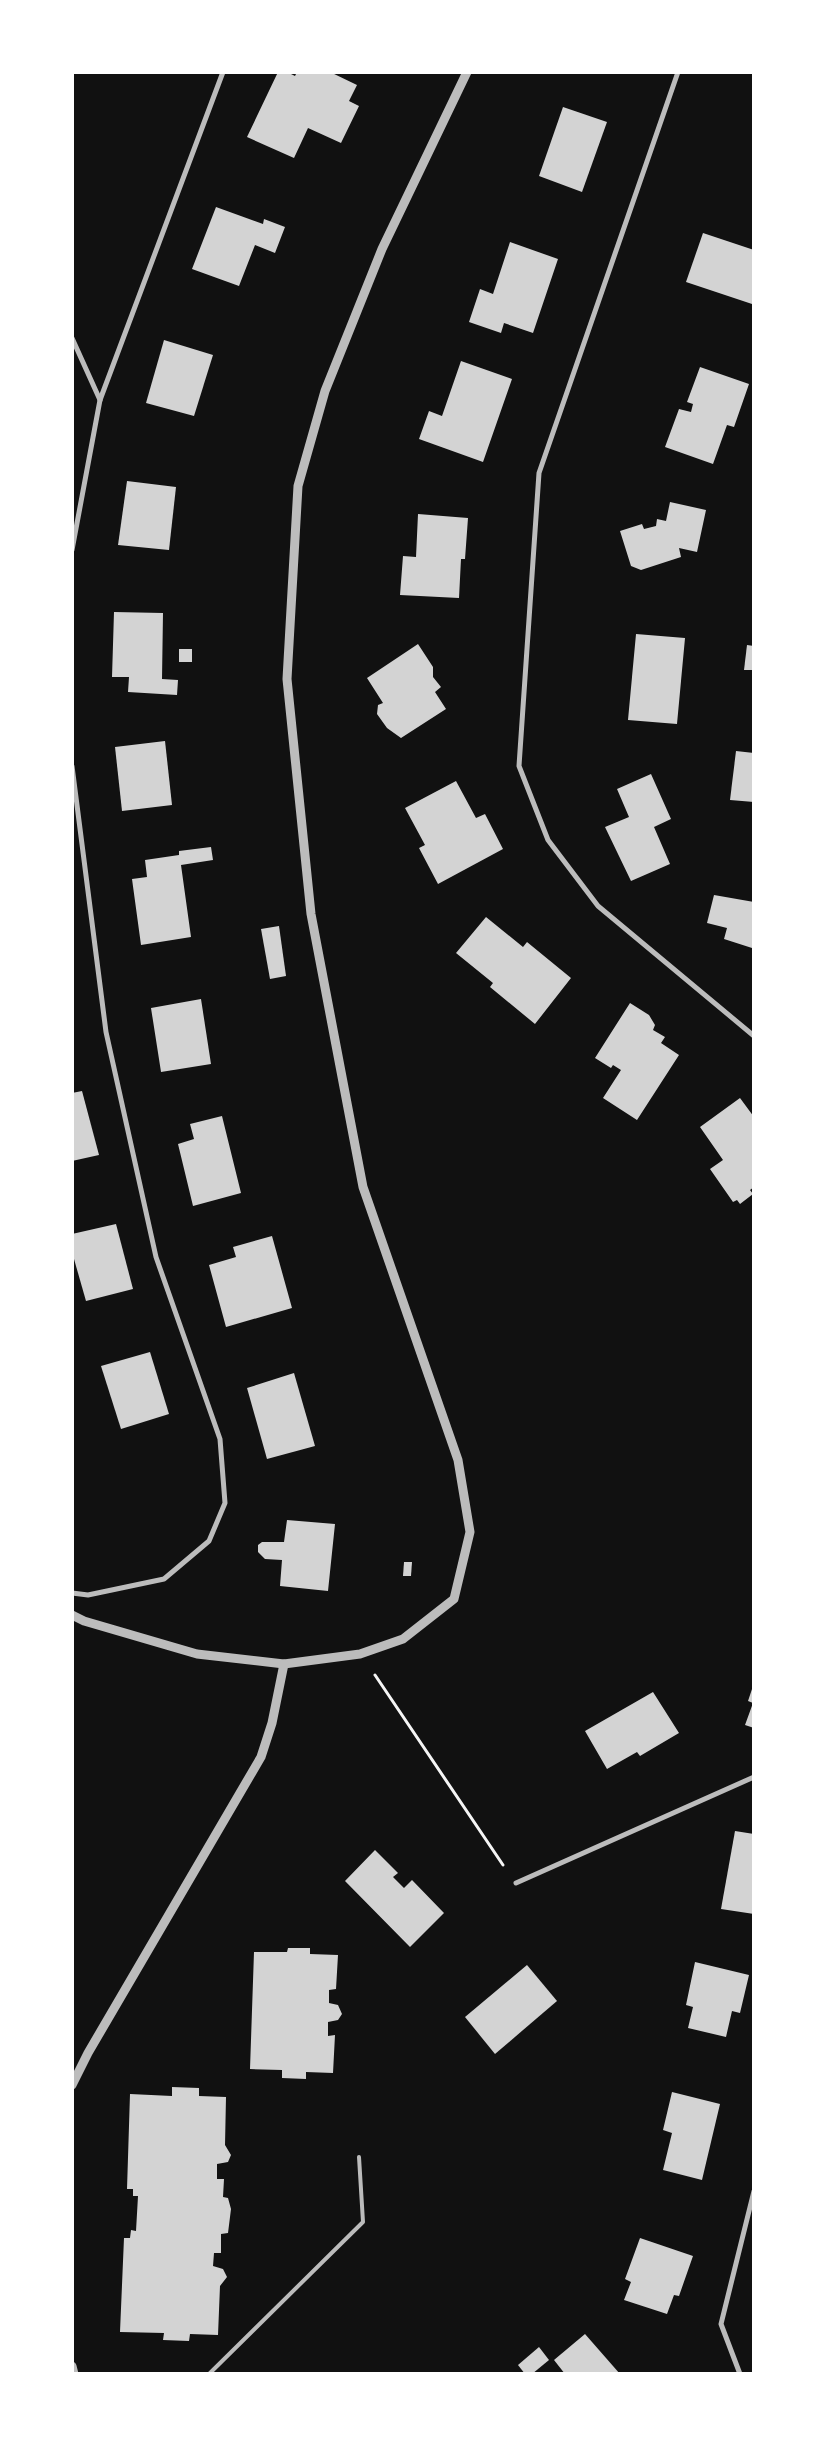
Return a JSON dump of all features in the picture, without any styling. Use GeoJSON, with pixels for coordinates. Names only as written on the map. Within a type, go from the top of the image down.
{"type":"FeatureCollection","features":[{"type":"Feature","properties":{"kind":"street"},"geometry":{"type":"LineString","coordinates":[[72,550],[100,400],[223,72]]}},
{"type":"Feature","properties":{"kind":"street"},"geometry":{"type":"LineString","coordinates":[[72,1615],[84,1621],[197,1654],[284,1664],[360,1654],[404,1639],[454,1599],[470,1532],[458,1460],[363,1187],[311,914],[287,679],[298,486],[324,391],[382,249],[467,72]]}},
{"type":"Feature","properties":{"kind":"street"},"geometry":{"type":"LineString","coordinates":[[678,72],[539,473],[520,766],[548,840],[598,906],[754,1036]]}},
{"type":"Feature","properties":{"kind":"street"},"geometry":{"type":"LineString","coordinates":[[72,338],[100,400]]}},
{"type":"Feature","properties":{"kind":"street"},"geometry":{"type":"LineString","coordinates":[[72,766],[106,1032],[156,1257],[220,1439],[224,1503],[209,1541],[164,1579],[88,1595],[72,1593]]}},
{"type":"Feature","properties":{"kind":"street"},"geometry":{"type":"LineString","coordinates":[[72,2085],[88,2053],[262,1757],[272,1723],[284,1664]]}},
{"type":"Feature","properties":{"kind":"street"},"geometry":{"type":"LineString","coordinates":[[516,1883],[754,1777]]}},
{"type":"Feature","properties":{"kind":"street"},"geometry":{"type":"LineString","coordinates":[[740,2374],[721,2324],[754,2191]]}},
{"type":"Feature","properties":{"kind":"street"},"geometry":{"type":"LineString","coordinates":[[72,2366],[74,2374]]}},
{"type":"Feature","properties":{"kind":"lane"},"geometry":{"type":"LineString","coordinates":[[209,2374],[363,2222],[359,2157]]}},
{"type":"Feature","properties":{"kind":"path"},"geometry":{"type":"LineString","coordinates":[[360,1654],[516,1883]]}},
{"type":"Feature","properties":{"kind":"building"},"geometry":{"type":"Polygon","coordinates":[[[278,72],[287,72],[295,76],[297,72],[330,72],[357,85],[349,101],[359,106],[341,143],[308,128],[294,158],[247,137],[278,72]]]}},
{"type":"Feature","properties":{"kind":"building"},"geometry":{"type":"Polygon","coordinates":[[[563,107],[607,122],[582,192],[539,176],[563,107]]]}},
{"type":"Feature","properties":{"kind":"building"},"geometry":{"type":"Polygon","coordinates":[[[216,207],[263,224],[264,219],[285,227],[275,253],[255,245],[239,286],[192,269],[216,207]]]}},
{"type":"Feature","properties":{"kind":"building"},"geometry":{"type":"Polygon","coordinates":[[[703,233],[754,250],[752,304],[686,282],[703,233]]]}},
{"type":"Feature","properties":{"kind":"building"},"geometry":{"type":"Polygon","coordinates":[[[510,242],[558,259],[533,333],[504,323],[501,333],[469,322],[480,289],[493,294],[510,242]]]}},
{"type":"Feature","properties":{"kind":"building"},"geometry":{"type":"Polygon","coordinates":[[[164,340],[213,355],[194,416],[146,403],[164,340]]]}},
{"type":"Feature","properties":{"kind":"building"},"geometry":{"type":"Polygon","coordinates":[[[461,361],[512,379],[483,462],[419,439],[429,411],[442,416],[461,361]]]}},
{"type":"Feature","properties":{"kind":"building"},"geometry":{"type":"Polygon","coordinates":[[[700,367],[749,384],[734,427],[727,425],[713,464],[665,447],[679,409],[691,412],[693,404],[687,402],[700,367]]]}},
{"type":"Feature","properties":{"kind":"building"},"geometry":{"type":"Polygon","coordinates":[[[127,481],[176,487],[169,550],[118,545],[127,481]]]}},
{"type":"Feature","properties":{"kind":"building"},"geometry":{"type":"Polygon","coordinates":[[[670,502],[706,510],[697,552],[679,548],[681,557],[641,570],[631,566],[620,531],[642,524],[644,529],[656,526],[657,519],[666,521],[670,502]]]}},
{"type":"Feature","properties":{"kind":"building"},"geometry":{"type":"Polygon","coordinates":[[[418,514],[468,518],[465,559],[461,559],[459,598],[400,595],[403,556],[416,557],[418,514]]]}},
{"type":"Feature","properties":{"kind":"building"},"geometry":{"type":"Polygon","coordinates":[[[114,612],[163,613],[162,679],[178,680],[177,695],[128,692],[129,677],[112,677],[114,612]]]}},
{"type":"Feature","properties":{"kind":"building"},"geometry":{"type":"Polygon","coordinates":[[[636,634],[685,638],[677,724],[628,720],[636,634]]]}},
{"type":"Feature","properties":{"kind":"building"},"geometry":{"type":"Polygon","coordinates":[[[418,644],[433,667],[433,677],[441,687],[435,692],[446,709],[401,738],[387,728],[377,714],[378,705],[383,703],[367,678],[418,644]]]}},
{"type":"Feature","properties":{"kind":"building"},"geometry":{"type":"Polygon","coordinates":[[[747,645],[754,646],[754,670],[744,670],[747,645]]]}},
{"type":"Feature","properties":{"kind":"building"},"geometry":{"type":"Polygon","coordinates":[[[179,649],[192,649],[192,662],[179,662],[179,649]]]}},
{"type":"Feature","properties":{"kind":"building"},"geometry":{"type":"Polygon","coordinates":[[[165,741],[172,805],[122,811],[115,747],[165,741]]]}},
{"type":"Feature","properties":{"kind":"building"},"geometry":{"type":"Polygon","coordinates":[[[736,751],[754,753],[754,802],[730,800],[736,751]]]}},
{"type":"Feature","properties":{"kind":"building"},"geometry":{"type":"Polygon","coordinates":[[[651,774],[671,819],[654,827],[670,864],[631,881],[605,827],[629,817],[617,789],[651,774]]]}},
{"type":"Feature","properties":{"kind":"building"},"geometry":{"type":"Polygon","coordinates":[[[456,781],[476,818],[485,814],[503,849],[438,884],[419,848],[425,845],[405,808],[456,781]]]}},
{"type":"Feature","properties":{"kind":"building"},"geometry":{"type":"Polygon","coordinates":[[[211,847],[213,860],[181,865],[191,937],[141,945],[132,879],[147,877],[145,860],[179,855],[179,851],[211,847]]]}},
{"type":"Feature","properties":{"kind":"building"},"geometry":{"type":"Polygon","coordinates":[[[714,895],[754,902],[752,948],[724,939],[727,928],[707,923],[714,895]]]}},
{"type":"Feature","properties":{"kind":"building"},"geometry":{"type":"Polygon","coordinates":[[[486,917],[523,947],[527,942],[571,978],[535,1024],[490,987],[493,983],[456,953],[486,917]]]}},
{"type":"Feature","properties":{"kind":"building"},"geometry":{"type":"Polygon","coordinates":[[[279,926],[286,976],[270,979],[261,929],[279,926]]]}},
{"type":"Feature","properties":{"kind":"building"},"geometry":{"type":"Polygon","coordinates":[[[201,999],[211,1064],[161,1072],[151,1008],[201,999]]]}},
{"type":"Feature","properties":{"kind":"building"},"geometry":{"type":"Polygon","coordinates":[[[630,1003],[649,1015],[655,1025],[653,1030],[665,1037],[661,1043],[679,1055],[637,1120],[603,1098],[621,1070],[613,1065],[611,1068],[595,1058],[630,1003]]]}},
{"type":"Feature","properties":{"kind":"building"},"geometry":{"type":"Polygon","coordinates":[[[82,1091],[99,1155],[72,1161],[72,1093],[82,1091]]]}},
{"type":"Feature","properties":{"kind":"building"},"geometry":{"type":"Polygon","coordinates":[[[740,1098],[754,1117],[754,1187],[750,1190],[753,1194],[740,1204],[737,1200],[733,1202],[710,1169],[723,1160],[700,1127],[740,1098]]]}},
{"type":"Feature","properties":{"kind":"building"},"geometry":{"type":"Polygon","coordinates":[[[222,1116],[241,1193],[193,1206],[178,1144],[194,1139],[190,1124],[222,1116]]]}},
{"type":"Feature","properties":{"kind":"building"},"geometry":{"type":"Polygon","coordinates":[[[116,1224],[133,1289],[86,1301],[72,1252],[72,1234],[116,1224]]]}},
{"type":"Feature","properties":{"kind":"building"},"geometry":{"type":"Polygon","coordinates":[[[272,1236],[292,1308],[226,1327],[209,1265],[236,1257],[233,1247],[272,1236]]]}},
{"type":"Feature","properties":{"kind":"building"},"geometry":{"type":"Polygon","coordinates":[[[150,1352],[169,1414],[121,1429],[101,1366],[150,1352]]]}},
{"type":"Feature","properties":{"kind":"building"},"geometry":{"type":"Polygon","coordinates":[[[294,1373],[315,1446],[267,1459],[247,1388],[294,1373]]]}},
{"type":"Feature","properties":{"kind":"building"},"geometry":{"type":"Polygon","coordinates":[[[287,1520],[335,1524],[328,1591],[280,1586],[282,1560],[265,1559],[258,1552],[258,1545],[262,1542],[284,1542],[287,1520]]]}},
{"type":"Feature","properties":{"kind":"building"},"geometry":{"type":"Polygon","coordinates":[[[404,1562],[412,1562],[411,1576],[403,1576],[404,1562]]]}},
{"type":"Feature","properties":{"kind":"building"},"geometry":{"type":"Polygon","coordinates":[[[753,1686],[754,1728],[745,1725],[753,1703],[748,1701],[753,1686]]]}},
{"type":"Feature","properties":{"kind":"building"},"geometry":{"type":"Polygon","coordinates":[[[653,1692],[679,1733],[640,1756],[637,1752],[607,1769],[585,1731],[653,1692]]]}},
{"type":"Feature","properties":{"kind":"building"},"geometry":{"type":"Polygon","coordinates":[[[735,1831],[754,1834],[754,1914],[721,1909],[735,1831]]]}},
{"type":"Feature","properties":{"kind":"building"},"geometry":{"type":"Polygon","coordinates":[[[375,1850],[398,1873],[393,1877],[404,1888],[412,1880],[444,1913],[410,1947],[345,1881],[375,1850]]]}},
{"type":"Feature","properties":{"kind":"building"},"geometry":{"type":"Polygon","coordinates":[[[288,1948],[310,1948],[310,1954],[338,1955],[336,1989],[329,1990],[329,2003],[338,2005],[342,2014],[338,2020],[328,2022],[328,2036],[335,2035],[333,2073],[306,2072],[306,2079],[282,2078],[282,2070],[250,2069],[254,1952],[287,1952],[288,1948]]]}},
{"type":"Feature","properties":{"kind":"building"},"geometry":{"type":"Polygon","coordinates":[[[695,1962],[749,1975],[740,2013],[732,2011],[726,2037],[688,2028],[693,2007],[686,2005],[695,1962]]]}},
{"type":"Feature","properties":{"kind":"building"},"geometry":{"type":"Polygon","coordinates":[[[527,1965],[557,2001],[495,2054],[465,2017],[527,1965]]]}},
{"type":"Feature","properties":{"kind":"building"},"geometry":{"type":"Polygon","coordinates":[[[172,2087],[199,2088],[199,2096],[226,2097],[225,2145],[231,2155],[228,2162],[217,2164],[217,2179],[224,2179],[223,2197],[228,2198],[231,2209],[228,2233],[221,2234],[221,2253],[214,2253],[213,2266],[223,2269],[227,2277],[220,2286],[218,2335],[190,2334],[189,2341],[163,2340],[164,2333],[120,2332],[124,2238],[130,2238],[131,2230],[136,2231],[138,2196],[133,2196],[133,2189],[127,2189],[130,2094],[172,2096],[172,2087]]]}},
{"type":"Feature","properties":{"kind":"building"},"geometry":{"type":"Polygon","coordinates":[[[672,2092],[720,2104],[702,2180],[663,2170],[672,2133],[663,2130],[672,2092]]]}},
{"type":"Feature","properties":{"kind":"building"},"geometry":{"type":"Polygon","coordinates":[[[640,2238],[693,2256],[679,2296],[674,2295],[667,2314],[624,2300],[631,2282],[625,2279],[640,2238]]]}},
{"type":"Feature","properties":{"kind":"building"},"geometry":{"type":"Polygon","coordinates":[[[585,2334],[620,2374],[565,2374],[554,2360],[585,2334]]]}},
{"type":"Feature","properties":{"kind":"building"},"geometry":{"type":"Polygon","coordinates":[[[539,2347],[549,2360],[532,2374],[525,2374],[518,2365],[539,2347]]]}}]}
